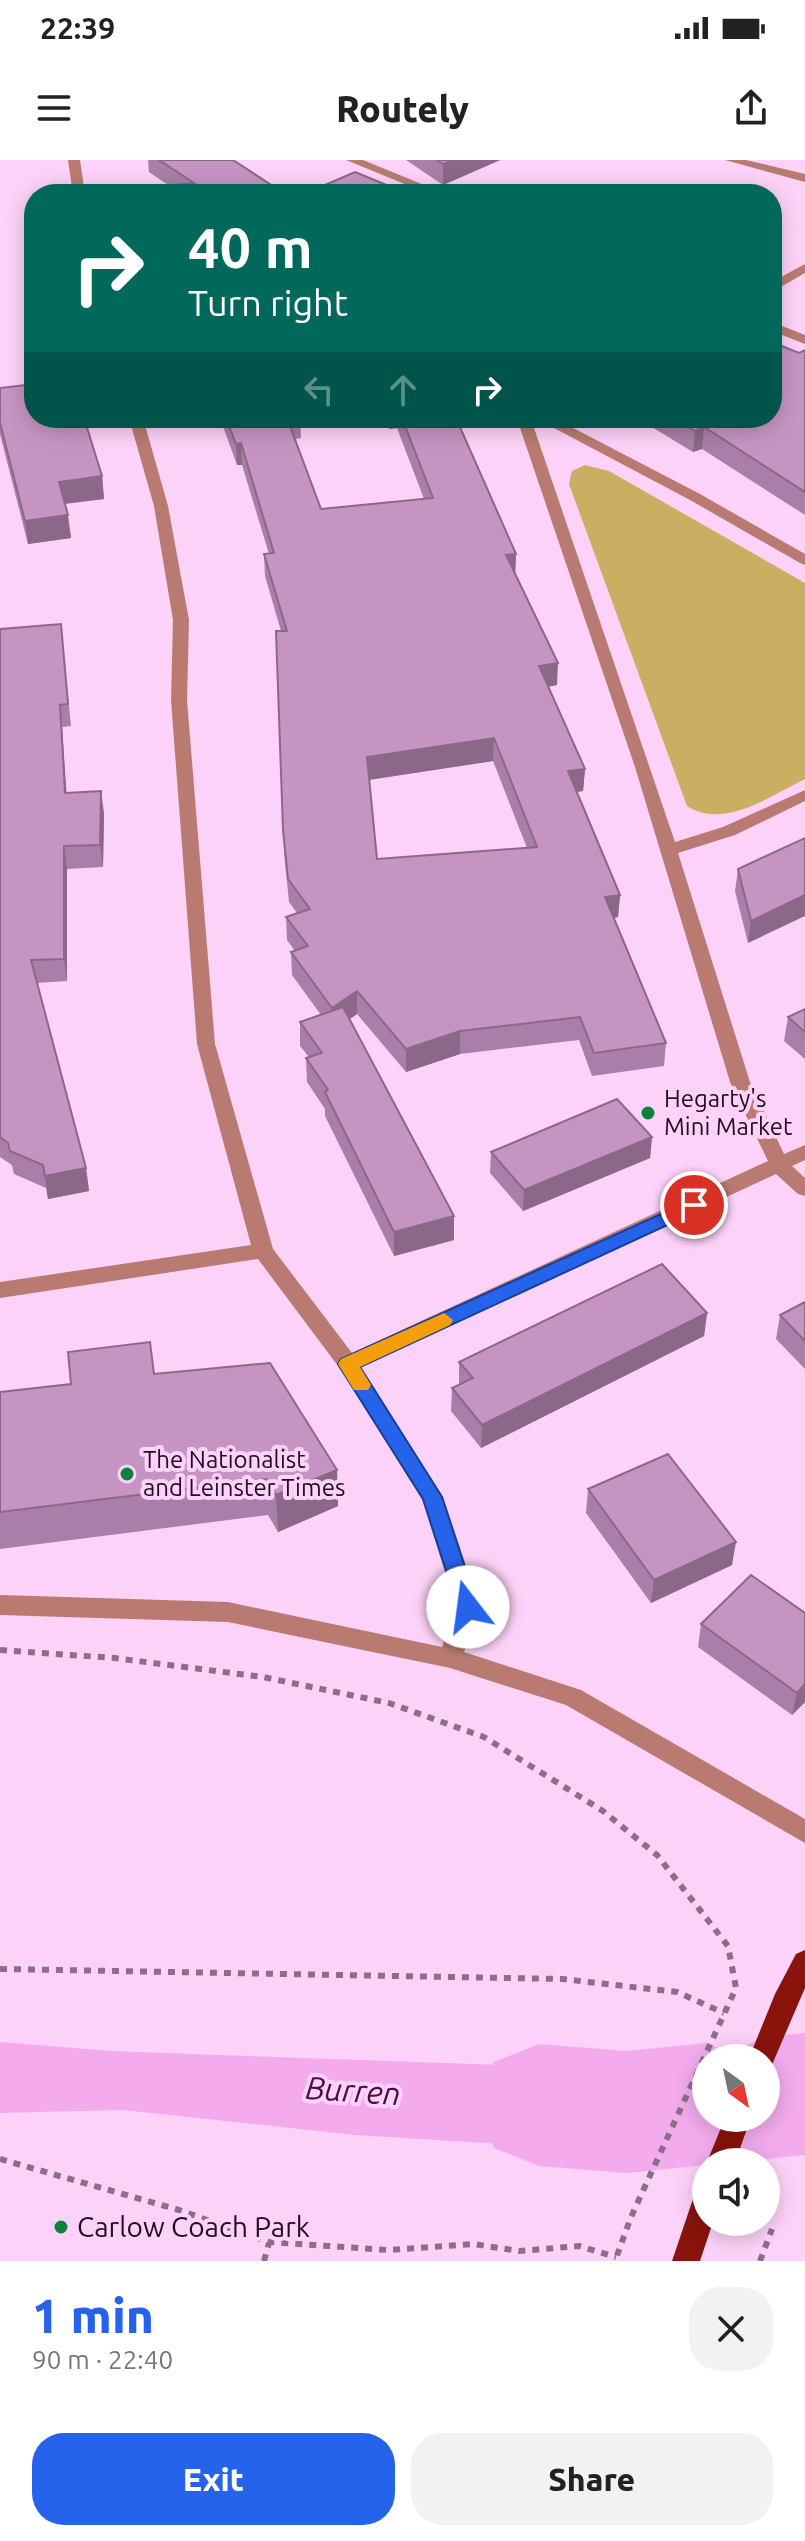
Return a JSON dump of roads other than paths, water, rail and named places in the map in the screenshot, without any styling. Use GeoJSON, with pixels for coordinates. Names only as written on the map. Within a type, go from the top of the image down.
{"type":"FeatureCollection","features":[{"type":"Feature","properties":{"kind":"main road"},"geometry":{"type":"LineString","coordinates":[[768,2044],[805,1962]]}},
{"type":"Feature","properties":{"kind":"main road"},"geometry":{"type":"LineString","coordinates":[[686,2261],[694,2236]]}},
{"type":"Feature","properties":{"kind":"street"},"geometry":{"type":"LineString","coordinates":[[74,160],[78,184]]}},
{"type":"Feature","properties":{"kind":"street"},"geometry":{"type":"LineString","coordinates":[[352,160],[414,184]]}},
{"type":"Feature","properties":{"kind":"street"},"geometry":{"type":"LineString","coordinates":[[731,160],[805,178]]}},
{"type":"Feature","properties":{"kind":"street"},"geometry":{"type":"LineString","coordinates":[[782,282],[805,268]]}},
{"type":"Feature","properties":{"kind":"street"},"geometry":{"type":"LineString","coordinates":[[782,330],[805,340]]}},
{"type":"Feature","properties":{"kind":"street"},"geometry":{"type":"LineString","coordinates":[[139,428],[161,506],[181,620],[179,700],[206,1044],[263,1251],[348,1364],[432,1497],[468,1607],[450,1658]]}},
{"type":"Feature","properties":{"kind":"street"},"geometry":{"type":"LineString","coordinates":[[527,428],[643,767],[740,1082],[780,1166],[805,1189]]}},
{"type":"Feature","properties":{"kind":"street"},"geometry":{"type":"LineString","coordinates":[[562,428],[695,497],[805,560]]}},
{"type":"Feature","properties":{"kind":"street"},"geometry":{"type":"LineString","coordinates":[[669,850],[729,831],[805,795]]}},
{"type":"Feature","properties":{"kind":"street"},"geometry":{"type":"LineString","coordinates":[[348,1364],[805,1152]]}},
{"type":"Feature","properties":{"kind":"street"},"geometry":{"type":"LineString","coordinates":[[0,1290],[263,1251]]}},
{"type":"Feature","properties":{"kind":"street"},"geometry":{"type":"LineString","coordinates":[[0,1605],[228,1612],[450,1658],[573,1697],[805,1832]]}},
{"type":"Feature","properties":{"kind":"water"},"geometry":{"type":"Polygon","coordinates":[[[0,2042],[111,2051],[528,2066],[582,2079],[651,2066],[684,2068],[646,2153],[355,2135],[123,2110],[0,2113],[0,2042]]]}},
{"type":"Feature","properties":{"kind":"waterway","name":"Burren"},"geometry":{"type":"LineString","coordinates":[[780,2097],[805,2094]]}},
{"type":"Feature","properties":{"kind":"waterway","name":"Burren"},"geometry":{"type":"LineString","coordinates":[[539,2105],[627,2112],[692,2105]]}},
{"type":"Feature","properties":{"kind":"place","name":"Hegarty's Mini Market"},"geometry":{"type":"Point","coordinates":[648,1113]}},
{"type":"Feature","properties":{"kind":"place","name":"The Nationalist and Leinster Times"},"geometry":{"type":"Point","coordinates":[127,1474]}},
{"type":"Feature","properties":{"kind":"place","name":"Carlow Coach Park"},"geometry":{"type":"Point","coordinates":[61,2227]}}]}
